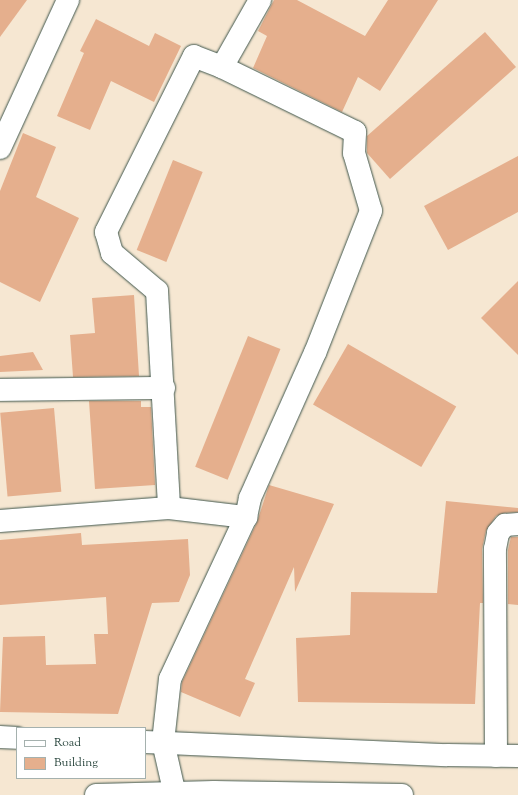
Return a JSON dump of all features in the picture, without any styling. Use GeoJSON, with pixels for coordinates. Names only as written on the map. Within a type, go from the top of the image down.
{"type":"FeatureCollection","features":[{"type":"Feature","properties":{"kind":"street"},"geometry":{"type":"LineString","coordinates":[[0,148],[68,0]]}},
{"type":"Feature","properties":{"kind":"street"},"geometry":{"type":"LineString","coordinates":[[222,66],[260,0]]}},
{"type":"Feature","properties":{"kind":"street"},"geometry":{"type":"LineString","coordinates":[[169,508],[164,388],[157,291],[112,253],[106,232],[194,56],[222,66],[356,132],[354,152],[371,211],[315,353],[250,498],[246,517],[170,679],[154,742],[175,794]]}},
{"type":"Feature","properties":{"kind":"street"},"geometry":{"type":"LineString","coordinates":[[0,390],[164,388]]}},
{"type":"Feature","properties":{"kind":"street"},"geometry":{"type":"LineString","coordinates":[[0,520],[169,508],[246,517]]}},
{"type":"Feature","properties":{"kind":"street"},"geometry":{"type":"LineString","coordinates":[[496,756],[496,549],[498,533],[505,525],[518,524]]}},
{"type":"Feature","properties":{"kind":"street"},"geometry":{"type":"LineString","coordinates":[[0,737],[16,738]]}},
{"type":"Feature","properties":{"kind":"street"},"geometry":{"type":"LineString","coordinates":[[154,742],[518,756]]}},
{"type":"Feature","properties":{"kind":"street"},"geometry":{"type":"LineString","coordinates":[[96,795],[402,795]]}},
{"type":"Feature","properties":{"kind":"building"},"geometry":{"type":"Polygon","coordinates":[[[0,0],[27,0],[0,37],[0,0]]]}},
{"type":"Feature","properties":{"kind":"building"},"geometry":{"type":"Polygon","coordinates":[[[274,0],[297,0],[365,36],[388,0],[438,0],[380,91],[358,77],[342,112],[253,68],[267,36],[258,31],[274,0]]]}},
{"type":"Feature","properties":{"kind":"building"},"geometry":{"type":"Polygon","coordinates":[[[96,19],[149,46],[155,33],[181,46],[154,102],[111,81],[90,130],[57,116],[84,53],[80,51],[96,19]]]}},
{"type":"Feature","properties":{"kind":"building"},"geometry":{"type":"Polygon","coordinates":[[[485,32],[516,67],[390,179],[367,153],[367,136],[485,32]]]}},
{"type":"Feature","properties":{"kind":"building"},"geometry":{"type":"Polygon","coordinates":[[[23,133],[56,147],[36,197],[79,218],[40,302],[0,282],[0,191],[23,133]]]}},
{"type":"Feature","properties":{"kind":"building"},"geometry":{"type":"Polygon","coordinates":[[[518,156],[518,212],[448,250],[424,206],[518,156]]]}},
{"type":"Feature","properties":{"kind":"building"},"geometry":{"type":"Polygon","coordinates":[[[173,160],[203,172],[166,262],[137,250],[173,160]]]}},
{"type":"Feature","properties":{"kind":"building"},"geometry":{"type":"Polygon","coordinates":[[[518,281],[518,355],[481,318],[518,281]]]}},
{"type":"Feature","properties":{"kind":"building"},"geometry":{"type":"Polygon","coordinates":[[[134,295],[139,376],[73,377],[70,335],[95,333],[92,298],[134,295]]]}},
{"type":"Feature","properties":{"kind":"building"},"geometry":{"type":"Polygon","coordinates":[[[248,336],[280,349],[228,480],[195,467],[248,336]]]}},
{"type":"Feature","properties":{"kind":"building"},"geometry":{"type":"Polygon","coordinates":[[[348,344],[456,406],[421,467],[313,405],[348,344]]]}},
{"type":"Feature","properties":{"kind":"building"},"geometry":{"type":"Polygon","coordinates":[[[33,352],[43,370],[0,372],[0,356],[33,352]]]}},
{"type":"Feature","properties":{"kind":"building"},"geometry":{"type":"Polygon","coordinates":[[[89,401],[141,401],[141,407],[151,407],[155,485],[95,489],[89,401]]]}},
{"type":"Feature","properties":{"kind":"building"},"geometry":{"type":"Polygon","coordinates":[[[54,408],[61,492],[8,496],[0,413],[54,408]]]}},
{"type":"Feature","properties":{"kind":"building"},"geometry":{"type":"Polygon","coordinates":[[[269,485],[334,504],[295,592],[294,567],[245,679],[255,683],[240,717],[181,692],[182,682],[257,522],[269,485]]]}},
{"type":"Feature","properties":{"kind":"building"},"geometry":{"type":"Polygon","coordinates":[[[446,501],[518,508],[518,512],[504,513],[496,516],[486,531],[482,549],[483,603],[480,603],[475,704],[298,702],[296,638],[350,635],[351,592],[437,593],[446,501]]]}},
{"type":"Feature","properties":{"kind":"building"},"geometry":{"type":"Polygon","coordinates":[[[81,533],[82,545],[188,539],[190,575],[179,602],[152,603],[118,714],[0,712],[3,637],[45,636],[46,665],[96,664],[94,634],[108,634],[106,597],[0,605],[0,540],[81,533]]]}},
{"type":"Feature","properties":{"kind":"building"},"geometry":{"type":"Polygon","coordinates":[[[511,537],[518,537],[518,605],[508,604],[508,550],[511,537]]]}}]}
